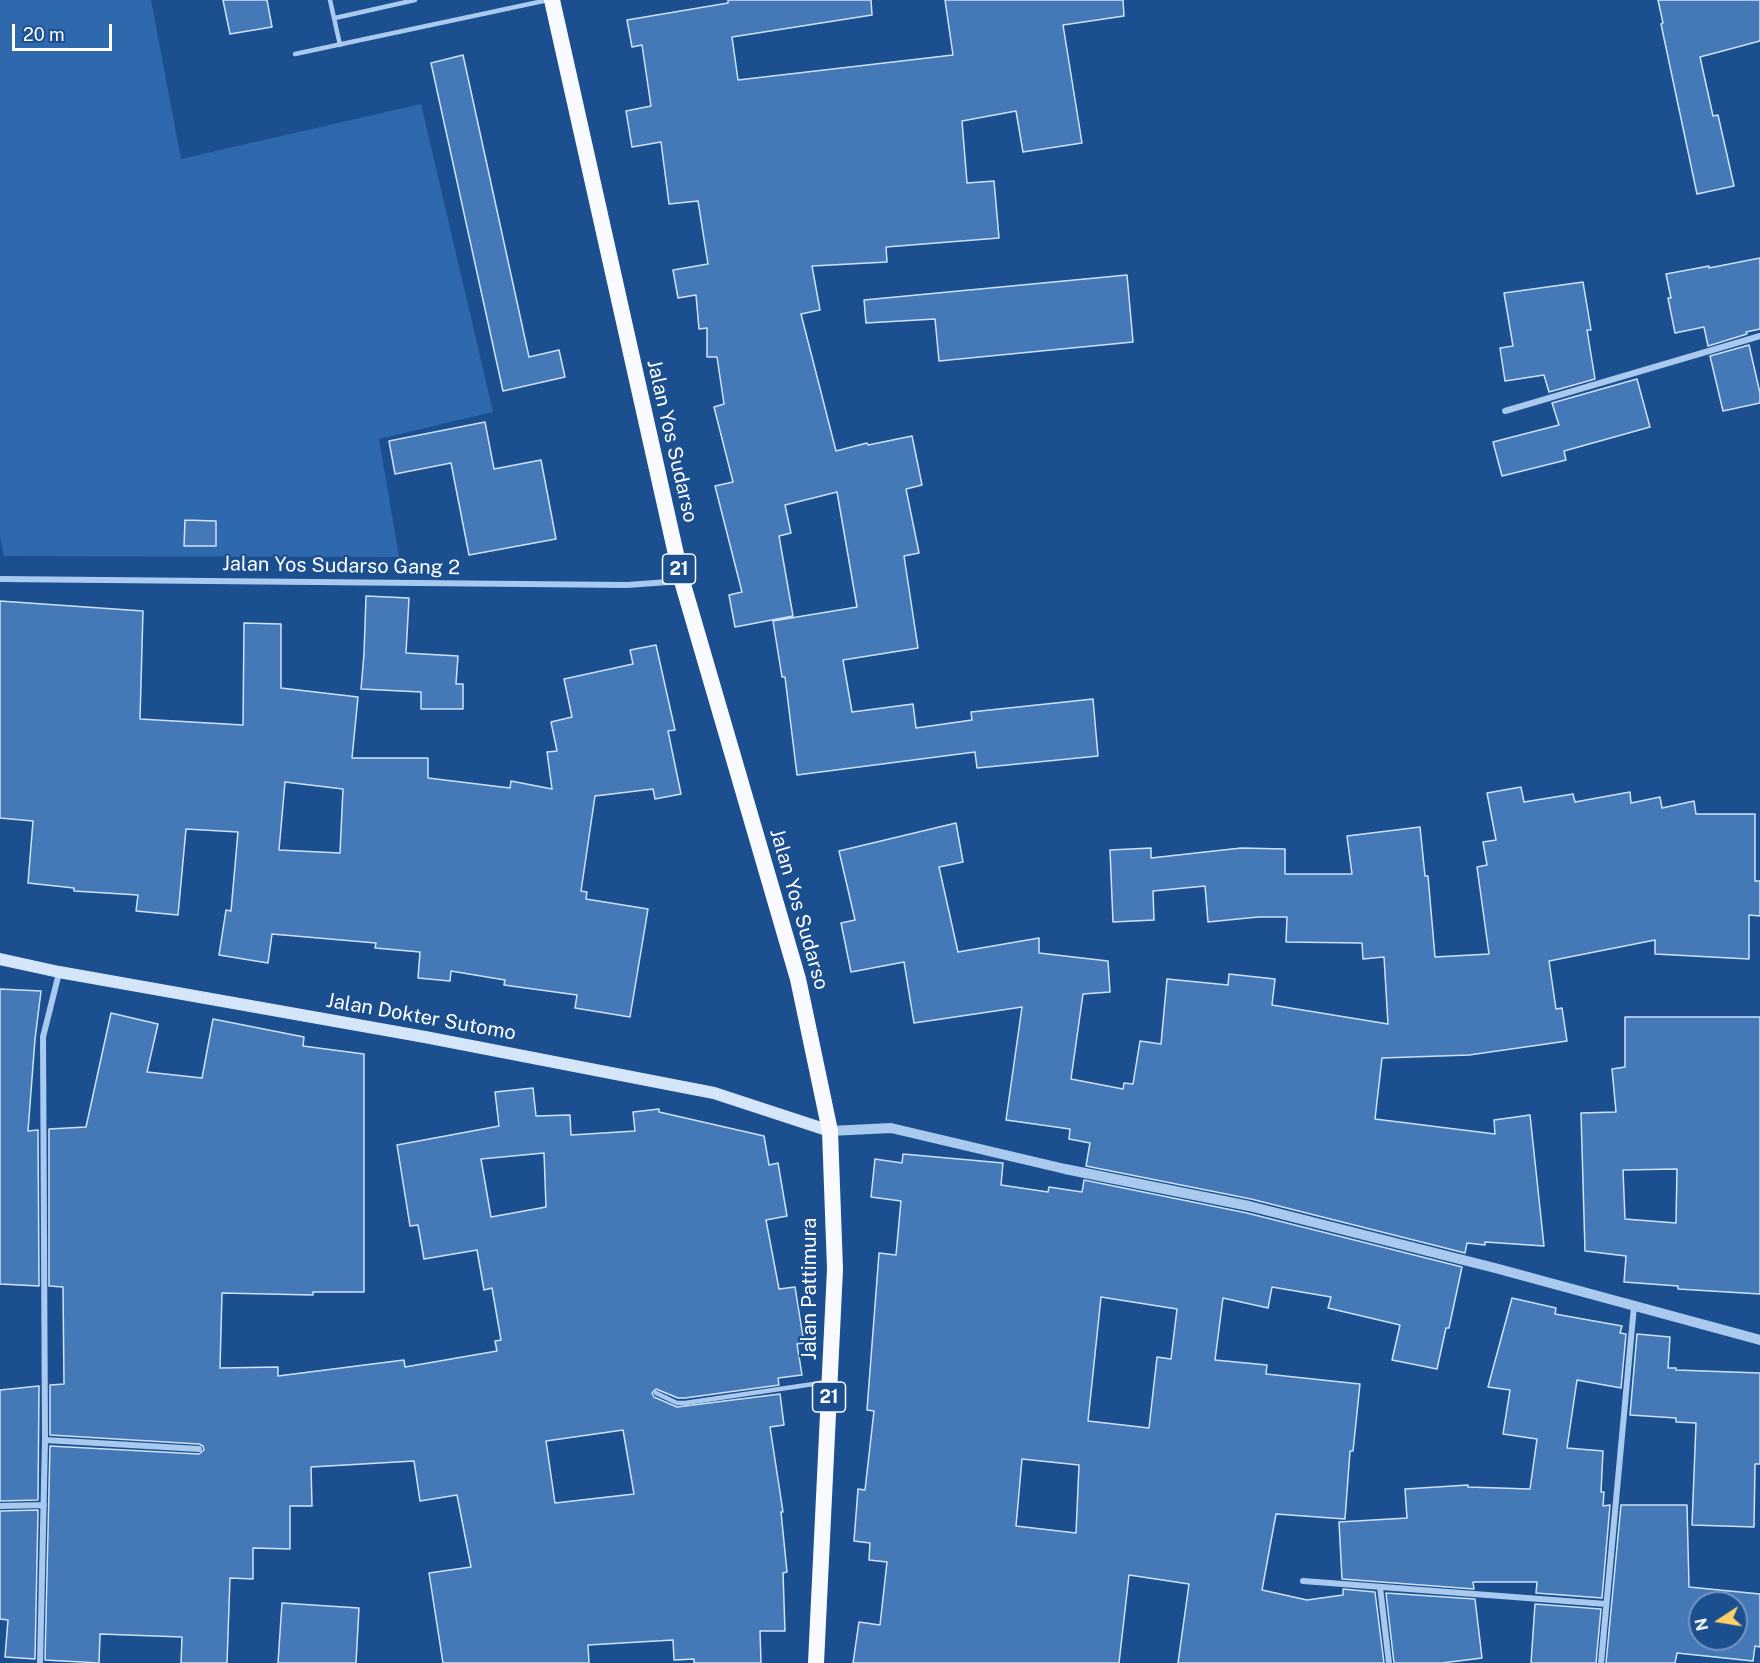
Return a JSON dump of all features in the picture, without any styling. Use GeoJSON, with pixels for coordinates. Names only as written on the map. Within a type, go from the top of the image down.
{"type":"FeatureCollection","features":[{"type":"Feature","properties":{"kind":"highway","name":"Jalan Yos Sudarso"},"geometry":{"type":"LineString","coordinates":[[550,0],[682,581],[798,979],[830,1131]]}},
{"type":"Feature","properties":{"kind":"highway","name":"Jalan Pattimura"},"geometry":{"type":"LineString","coordinates":[[816,1663],[835,1269],[830,1131]]}},
{"type":"Feature","properties":{"kind":"main road","name":"Jalan Dokter Sutomo"},"geometry":{"type":"LineString","coordinates":[[0,959],[59,972],[425,1037],[714,1093],[830,1131]]}},
{"type":"Feature","properties":{"kind":"street"},"geometry":{"type":"LineString","coordinates":[[1505,411],[1760,336]]}},
{"type":"Feature","properties":{"kind":"street","name":"Jalan Yos Sudarso Gang 2"},"geometry":{"type":"LineString","coordinates":[[0,579],[627,585],[682,581]]}},
{"type":"Feature","properties":{"kind":"street"},"geometry":{"type":"LineString","coordinates":[[40,1663],[45,1440],[43,1037],[59,972]]}},
{"type":"Feature","properties":{"kind":"street"},"geometry":{"type":"LineString","coordinates":[[830,1131],[891,1128],[1065,1169],[1250,1206],[1634,1305],[1760,1340]]}},
{"type":"Feature","properties":{"kind":"street"},"geometry":{"type":"LineString","coordinates":[[1601,1663],[1634,1305]]}},
{"type":"Feature","properties":{"kind":"street"},"geometry":{"type":"LineString","coordinates":[[45,1440],[198,1449]]}},
{"type":"Feature","properties":{"kind":"street"},"geometry":{"type":"LineString","coordinates":[[0,1506],[44,1505]]}},
{"type":"Feature","properties":{"kind":"street"},"geometry":{"type":"LineString","coordinates":[[1303,1581],[1606,1604]]}},
{"type":"Feature","properties":{"kind":"street"},"geometry":{"type":"LineString","coordinates":[[1380,1587],[1389,1663]]}},
{"type":"Feature","properties":{"kind":"lane"},"geometry":{"type":"LineString","coordinates":[[330,0],[340,45]]}},
{"type":"Feature","properties":{"kind":"lane"},"geometry":{"type":"LineString","coordinates":[[335,18],[415,0]]}},
{"type":"Feature","properties":{"kind":"lane"},"geometry":{"type":"LineString","coordinates":[[295,54],[550,0]]}},
{"type":"Feature","properties":{"kind":"lane"},"geometry":{"type":"LineString","coordinates":[[656,1393],[685,1404],[830,1382]]}},
{"type":"Feature","properties":{"kind":"shaded area"},"geometry":{"type":"Polygon","coordinates":[[[0,0],[151,0],[181,159],[421,104],[493,412],[379,439],[399,557],[4,556],[0,536],[0,0]]]}},
{"type":"Feature","properties":{"kind":"building"},"geometry":{"type":"Polygon","coordinates":[[[223,0],[267,0],[272,27],[230,34],[223,0]]]}},
{"type":"Feature","properties":{"kind":"building"},"geometry":{"type":"Polygon","coordinates":[[[728,0],[871,0],[872,15],[732,37],[738,80],[953,55],[945,0],[1123,0],[1124,16],[1063,25],[1082,143],[1023,152],[1016,111],[962,121],[967,183],[994,181],[999,238],[886,247],[887,262],[812,266],[820,310],[801,314],[836,451],[867,443],[868,445],[912,436],[922,485],[906,489],[919,553],[904,556],[918,648],[843,660],[852,712],[913,704],[916,728],[972,720],[971,712],[1093,699],[1098,756],[977,768],[975,752],[797,775],[785,677],[782,677],[773,621],[857,607],[837,492],[785,505],[791,533],[779,536],[793,616],[735,627],[729,595],[742,592],[715,486],[733,482],[714,407],[724,404],[717,357],[707,357],[707,328],[699,329],[696,295],[678,298],[673,270],[708,264],[698,201],[669,204],[661,142],[632,147],[626,111],[651,106],[642,45],[632,47],[627,20],[728,3],[728,0]]]}},
{"type":"Feature","properties":{"kind":"building"},"geometry":{"type":"Polygon","coordinates":[[[1658,0],[1760,0],[1760,41],[1700,57],[1713,116],[1718,115],[1734,186],[1697,194],[1658,0]]]}},
{"type":"Feature","properties":{"kind":"building"},"geometry":{"type":"Polygon","coordinates":[[[463,55],[529,357],[559,350],[565,377],[503,391],[431,63],[463,55]]]}},
{"type":"Feature","properties":{"kind":"building"},"geometry":{"type":"Polygon","coordinates":[[[1760,258],[1760,329],[1708,346],[1704,327],[1675,333],[1666,274],[1760,258]]]}},
{"type":"Feature","properties":{"kind":"building"},"geometry":{"type":"Polygon","coordinates":[[[1127,275],[1133,342],[939,361],[935,319],[866,323],[864,300],[1127,275]]]}},
{"type":"Feature","properties":{"kind":"building"},"geometry":{"type":"Polygon","coordinates":[[[1583,282],[1591,330],[1587,330],[1595,379],[1549,392],[1544,375],[1505,381],[1500,348],[1513,346],[1504,293],[1583,282]]]}},
{"type":"Feature","properties":{"kind":"building"},"geometry":{"type":"Polygon","coordinates":[[[1749,345],[1760,393],[1760,403],[1723,411],[1710,356],[1749,345]]]}},
{"type":"Feature","properties":{"kind":"building"},"geometry":{"type":"Polygon","coordinates":[[[1637,379],[1650,427],[1564,451],[1566,460],[1502,476],[1493,442],[1559,425],[1552,403],[1637,379]]]}},
{"type":"Feature","properties":{"kind":"building"},"geometry":{"type":"Polygon","coordinates":[[[485,422],[494,469],[541,460],[556,539],[469,555],[451,463],[395,474],[389,441],[485,422]]]}},
{"type":"Feature","properties":{"kind":"building"},"geometry":{"type":"Polygon","coordinates":[[[185,520],[216,521],[216,546],[184,546],[185,520]]]}},
{"type":"Feature","properties":{"kind":"building"},"geometry":{"type":"Polygon","coordinates":[[[366,596],[409,598],[406,653],[458,656],[456,684],[463,684],[463,709],[421,709],[421,692],[361,689],[366,596]]]}},
{"type":"Feature","properties":{"kind":"building"},"geometry":{"type":"Polygon","coordinates":[[[0,601],[143,611],[140,719],[243,725],[244,623],[281,624],[281,688],[358,697],[352,758],[428,758],[428,778],[510,788],[511,781],[552,789],[547,752],[557,751],[551,722],[572,717],[564,679],[633,664],[630,650],[656,645],[675,730],[668,731],[681,794],[655,799],[653,789],[595,796],[581,891],[587,892],[586,899],[648,909],[630,1017],[575,1008],[577,995],[504,985],[505,980],[451,971],[450,981],[418,978],[420,952],[375,948],[376,943],[272,934],[268,963],[219,955],[226,910],[231,911],[238,832],[186,829],[178,915],[136,911],[138,895],[74,891],[74,888],[28,883],[33,821],[0,818],[0,601]],[[285,782],[279,850],[340,853],[343,789],[285,782]]]}},
{"type":"Feature","properties":{"kind":"building"},"geometry":{"type":"Polygon","coordinates":[[[1521,787],[1524,802],[1573,794],[1575,802],[1630,792],[1631,803],[1660,797],[1662,808],[1694,801],[1696,814],[1755,814],[1755,881],[1760,881],[1760,916],[1749,915],[1749,959],[1655,954],[1655,940],[1549,961],[1556,1009],[1562,1008],[1567,1041],[1469,1055],[1382,1058],[1375,1119],[1495,1134],[1494,1120],[1530,1115],[1544,1246],[1467,1243],[1465,1253],[1251,1199],[1086,1166],[1090,1143],[1069,1139],[1070,1129],[1006,1120],[1022,1007],[914,1023],[904,962],[851,972],[841,923],[855,920],[839,851],[956,823],[963,862],[939,867],[958,952],[1039,938],[1039,953],[1108,961],[1110,992],[1083,994],[1071,1079],[1123,1089],[1124,1083],[1133,1084],[1140,1041],[1161,1044],[1167,979],[1228,985],[1229,974],[1275,979],[1272,1005],[1388,1024],[1384,957],[1363,959],[1362,943],[1286,942],[1287,917],[1258,917],[1208,922],[1205,886],[1153,891],[1154,920],[1113,922],[1110,850],[1151,848],[1151,858],[1241,848],[1285,849],[1285,874],[1352,874],[1347,836],[1420,827],[1425,876],[1428,876],[1435,957],[1489,954],[1477,867],[1487,865],[1483,842],[1496,840],[1487,793],[1521,787]]]}},
{"type":"Feature","properties":{"kind":"building"},"geometry":{"type":"Polygon","coordinates":[[[0,989],[41,991],[28,1131],[38,1130],[39,1286],[0,1284],[0,989]]]}},
{"type":"Feature","properties":{"kind":"building"},"geometry":{"type":"Polygon","coordinates":[[[111,1013],[158,1024],[147,1072],[202,1078],[213,1019],[304,1037],[303,1046],[364,1054],[364,1292],[313,1292],[313,1295],[222,1293],[220,1368],[278,1367],[278,1376],[404,1360],[405,1367],[497,1351],[495,1341],[501,1340],[492,1288],[484,1290],[477,1250],[424,1259],[418,1225],[410,1226],[397,1145],[499,1126],[495,1092],[533,1088],[536,1116],[570,1115],[571,1135],[635,1131],[633,1112],[659,1109],[659,1112],[764,1136],[769,1165],[778,1163],[787,1216],[766,1220],[779,1289],[795,1287],[804,1343],[797,1344],[802,1375],[778,1378],[779,1385],[685,1398],[678,1398],[656,1389],[652,1393],[654,1397],[677,1407],[780,1394],[784,1425],[770,1427],[783,1512],[781,1512],[787,1572],[783,1573],[785,1631],[760,1631],[761,1663],[694,1663],[694,1659],[674,1660],[673,1640],[588,1645],[589,1663],[443,1663],[429,1573],[471,1567],[457,1495],[420,1501],[414,1461],[311,1467],[312,1506],[290,1506],[290,1549],[253,1548],[253,1579],[230,1578],[227,1663],[181,1663],[182,1637],[100,1634],[99,1663],[45,1660],[50,1446],[199,1454],[204,1450],[199,1444],[50,1435],[50,1385],[64,1384],[63,1287],[49,1286],[49,1129],[86,1127],[111,1013]],[[544,1153],[481,1159],[491,1217],[546,1207],[544,1153]],[[623,1430],[546,1441],[555,1503],[634,1494],[623,1430]]]}},
{"type":"Feature","properties":{"kind":"building"},"geometry":{"type":"Polygon","coordinates":[[[1625,1017],[1760,1017],[1760,1294],[1678,1289],[1678,1286],[1624,1282],[1626,1256],[1585,1251],[1581,1113],[1616,1112],[1612,1069],[1625,1067],[1625,1017]],[[1677,1169],[1623,1170],[1625,1219],[1676,1223],[1677,1169]]]}},
{"type":"Feature","properties":{"kind":"building"},"geometry":{"type":"Polygon","coordinates":[[[903,1154],[1003,1163],[1001,1185],[1048,1192],[1049,1187],[1082,1192],[1084,1180],[1247,1213],[1462,1267],[1449,1328],[1446,1328],[1437,1369],[1392,1360],[1400,1325],[1328,1308],[1331,1297],[1272,1287],[1268,1308],[1223,1298],[1215,1360],[1267,1365],[1266,1374],[1360,1384],[1353,1451],[1350,1451],[1345,1519],[1276,1514],[1262,1590],[1307,1600],[1343,1595],[1343,1589],[1375,1592],[1384,1663],[1178,1663],[1189,1584],[1129,1575],[1119,1663],[853,1663],[859,1622],[880,1625],[887,1562],[869,1560],[870,1543],[854,1541],[858,1489],[865,1490],[874,1411],[867,1410],[879,1253],[896,1255],[901,1201],[871,1197],[875,1159],[902,1163],[903,1154]],[[1101,1297],[1088,1421],[1149,1428],[1157,1357],[1171,1359],[1177,1309],[1101,1297]],[[1022,1459],[1016,1526],[1076,1533],[1079,1465],[1022,1459]]]}},
{"type":"Feature","properties":{"kind":"building"},"geometry":{"type":"Polygon","coordinates":[[[1512,1298],[1556,1308],[1555,1314],[1622,1326],[1620,1333],[1626,1334],[1621,1388],[1577,1380],[1567,1448],[1603,1451],[1601,1492],[1604,1492],[1603,1506],[1610,1505],[1602,1598],[1536,1593],[1537,1582],[1473,1582],[1474,1589],[1342,1579],[1339,1522],[1407,1518],[1405,1489],[1468,1485],[1468,1487],[1530,1489],[1537,1439],[1503,1434],[1510,1390],[1488,1387],[1512,1298]]]}},
{"type":"Feature","properties":{"kind":"building"},"geometry":{"type":"Polygon","coordinates":[[[1637,1334],[1670,1337],[1668,1368],[1760,1373],[1760,1464],[1755,1464],[1754,1527],[1692,1525],[1696,1423],[1676,1422],[1676,1418],[1630,1415],[1637,1334]]]}},
{"type":"Feature","properties":{"kind":"building"},"geometry":{"type":"Polygon","coordinates":[[[39,1386],[38,1500],[0,1501],[0,1390],[39,1386]]]}},
{"type":"Feature","properties":{"kind":"building"},"geometry":{"type":"Polygon","coordinates":[[[1621,1505],[1687,1505],[1689,1587],[1730,1591],[1688,1591],[1688,1651],[1748,1651],[1748,1593],[1760,1594],[1760,1647],[1755,1646],[1753,1661],[1677,1653],[1675,1663],[1606,1663],[1621,1505]]]}},
{"type":"Feature","properties":{"kind":"building"},"geometry":{"type":"Polygon","coordinates":[[[38,1510],[35,1659],[5,1657],[8,1620],[0,1619],[0,1511],[38,1510]]]}},
{"type":"Feature","properties":{"kind":"building"},"geometry":{"type":"Polygon","coordinates":[[[1386,1593],[1475,1599],[1482,1658],[1442,1663],[1394,1663],[1386,1593]]]}},
{"type":"Feature","properties":{"kind":"building"},"geometry":{"type":"Polygon","coordinates":[[[282,1603],[359,1608],[356,1663],[278,1663],[282,1603]]]}},
{"type":"Feature","properties":{"kind":"building"},"geometry":{"type":"Polygon","coordinates":[[[1535,1604],[1601,1609],[1596,1663],[1531,1663],[1535,1604]]]}}]}
